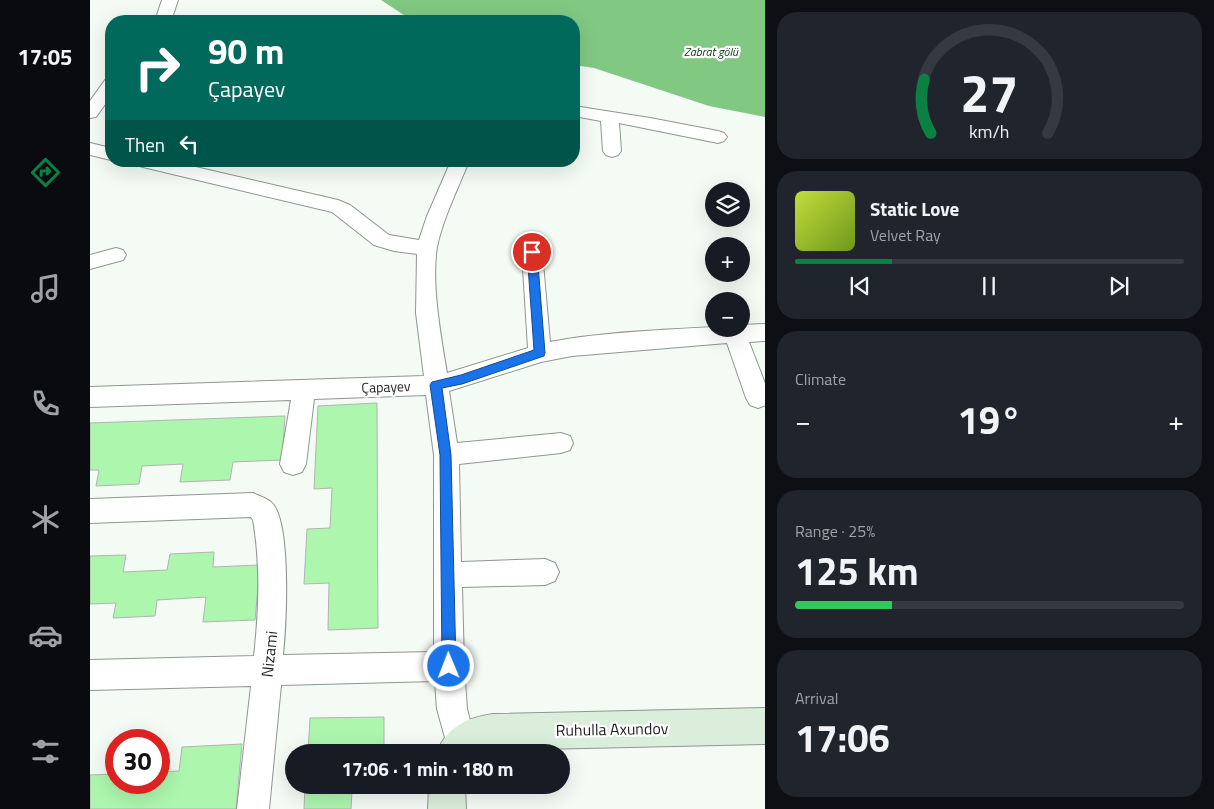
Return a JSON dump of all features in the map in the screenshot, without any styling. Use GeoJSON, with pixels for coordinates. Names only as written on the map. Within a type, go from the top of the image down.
{"type":"FeatureCollection","features":[{"type":"Feature","properties":{"kind":"street"},"geometry":{"type":"LineString","coordinates":[[165,15],[170,0]]}},
{"type":"Feature","properties":{"kind":"street"},"geometry":{"type":"LineString","coordinates":[[90,113],[105,93]]}},
{"type":"Feature","properties":{"kind":"street"},"geometry":{"type":"LineString","coordinates":[[580,112],[718,137]]}},
{"type":"Feature","properties":{"kind":"street"},"geometry":{"type":"LineString","coordinates":[[609,116],[612,151]]}},
{"type":"Feature","properties":{"kind":"street"},"geometry":{"type":"LineString","coordinates":[[90,149],[105,153]]}},
{"type":"Feature","properties":{"kind":"street"},"geometry":{"type":"LineString","coordinates":[[168,167],[338,207],[346,211],[378,238],[427,248]]}},
{"type":"Feature","properties":{"kind":"street"},"geometry":{"type":"LineString","coordinates":[[457,167],[437,216],[427,248],[427,313],[446,455],[449,666],[452,709],[457,744]]}},
{"type":"Feature","properties":{"kind":"street"},"geometry":{"type":"LineString","coordinates":[[532,252],[540,353]]}},
{"type":"Feature","properties":{"kind":"street"},"geometry":{"type":"LineString","coordinates":[[90,262],[116,255]]}},
{"type":"Feature","properties":{"kind":"street","name":"Çapayev"},"geometry":{"type":"LineString","coordinates":[[750,332],[765,332]]}},
{"type":"Feature","properties":{"kind":"street","name":"Çapayev"},"geometry":{"type":"LineString","coordinates":[[90,397],[436,385],[462,380],[540,353],[600,344],[705,335]]}},
{"type":"Feature","properties":{"kind":"street"},"geometry":{"type":"LineString","coordinates":[[736,337],[758,398]]}},
{"type":"Feature","properties":{"kind":"street"},"geometry":{"type":"LineString","coordinates":[[294,464],[304,389]]}},
{"type":"Feature","properties":{"kind":"street"},"geometry":{"type":"LineString","coordinates":[[446,455],[561,443]]}},
{"type":"Feature","properties":{"kind":"street","name":"Nizami"},"geometry":{"type":"LineString","coordinates":[[90,511],[253,505],[262,510],[266,523],[272,574],[272,624],[253,809]]}},
{"type":"Feature","properties":{"kind":"street"},"geometry":{"type":"LineString","coordinates":[[448,575],[545,572]]}},
{"type":"Feature","properties":{"kind":"street"},"geometry":{"type":"LineString","coordinates":[[90,675],[449,666]]}},
{"type":"Feature","properties":{"kind":"street","name":"Ruhulla Axundov"},"geometry":{"type":"LineString","coordinates":[[463,744],[475,734],[493,732],[765,726]]}},
{"type":"Feature","properties":{"kind":"street"},"geometry":{"type":"LineString","coordinates":[[447,794],[447,809]]}},
{"type":"Feature","properties":{"kind":"water","name":"Zabrat gölü"},"geometry":{"type":"Polygon","coordinates":[[[381,0],[765,0],[765,117],[709,106],[594,68],[580,66],[580,15],[404,15],[381,0]]]}},
{"type":"Feature","properties":{"kind":"building"},"geometry":{"type":"Polygon","coordinates":[[[377,403],[378,628],[328,630],[329,583],[304,584],[307,529],[330,528],[332,488],[314,489],[318,406],[377,403]]]}},
{"type":"Feature","properties":{"kind":"building"},"geometry":{"type":"Polygon","coordinates":[[[285,416],[282,460],[233,462],[230,480],[180,482],[183,464],[142,466],[139,484],[96,486],[99,470],[90,470],[90,423],[285,416]]]}},
{"type":"Feature","properties":{"kind":"building"},"geometry":{"type":"Polygon","coordinates":[[[214,552],[213,567],[260,565],[255,620],[203,622],[206,597],[157,600],[155,616],[113,618],[116,603],[90,604],[90,556],[126,555],[123,572],[167,570],[170,554],[214,552]]]}},
{"type":"Feature","properties":{"kind":"building"},"geometry":{"type":"Polygon","coordinates":[[[384,717],[384,744],[308,744],[310,718],[384,717]]]}},
{"type":"Feature","properties":{"kind":"building"},"geometry":{"type":"Polygon","coordinates":[[[242,744],[236,809],[90,809],[90,775],[105,774],[105,794],[170,794],[170,771],[179,771],[182,747],[242,744]]]}},
{"type":"Feature","properties":{"kind":"building"},"geometry":{"type":"Polygon","coordinates":[[[305,794],[352,794],[351,809],[304,809],[305,794]]]}},
{"type":"Feature","properties":{"kind":"route"},"geometry":{"type":"LineString","coordinates":[[449,666],[446,455],[436,385],[462,380],[540,353],[532,252]]}}]}
